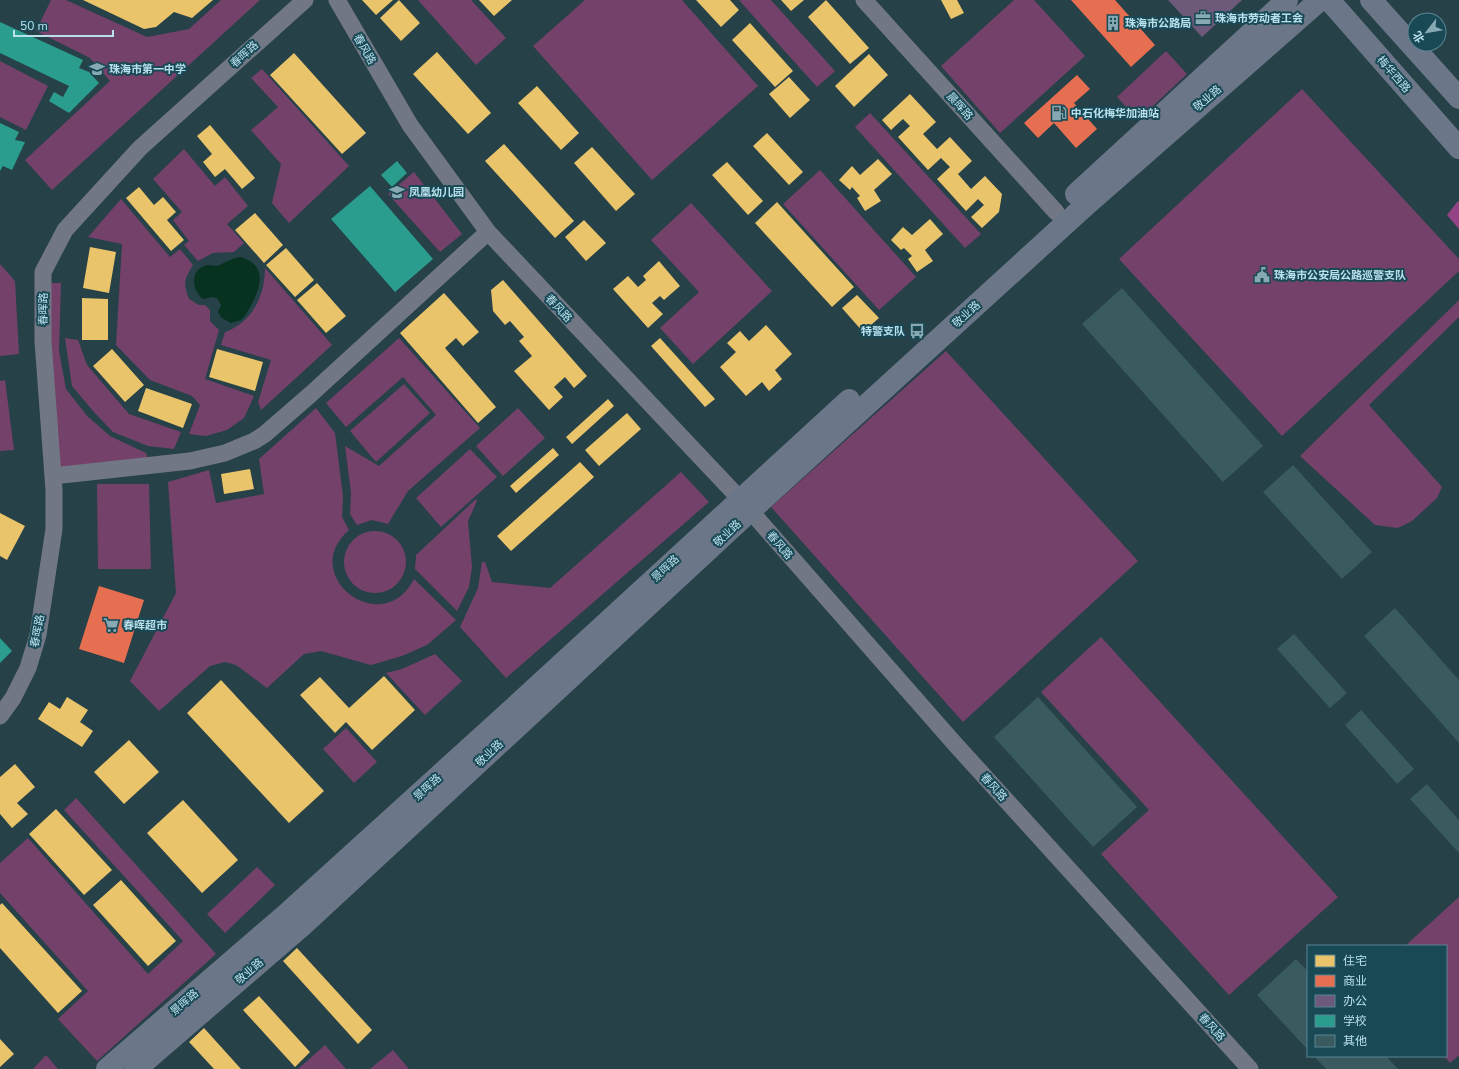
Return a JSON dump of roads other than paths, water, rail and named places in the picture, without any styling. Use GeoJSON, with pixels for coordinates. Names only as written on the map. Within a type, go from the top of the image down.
{"type":"FeatureCollection","features":[{"type":"Feature","properties":{"kind":"main road","name":"敬业路"},"geometry":{"type":"LineString","coordinates":[[136,1069],[303,925],[1056,212],[1287,0]]}},
{"type":"Feature","properties":{"kind":"main road","name":"敬业路"},"geometry":{"type":"LineString","coordinates":[[745,505],[1320,0]]}},
{"type":"Feature","properties":{"kind":"main road","name":"梅华西路"},"geometry":{"type":"LineString","coordinates":[[1329,0],[1459,148]]}},
{"type":"Feature","properties":{"kind":"main road"},"geometry":{"type":"LineString","coordinates":[[1371,0],[1459,98]]}},
{"type":"Feature","properties":{"kind":"main road","name":"景晖路"},"geometry":{"type":"LineString","coordinates":[[107,1069],[302,900],[513,710],[745,505]]}},
{"type":"Feature","properties":{"kind":"street","name":"春晖路"},"geometry":{"type":"LineString","coordinates":[[0,716],[13,698],[28,668],[38,635],[54,529],[53,476],[43,341],[43,272],[65,230],[140,148],[305,0]]}},
{"type":"Feature","properties":{"kind":"street","name":"春风路"},"geometry":{"type":"LineString","coordinates":[[336,0],[410,125],[488,232],[745,505],[947,734],[1250,1069]]}},
{"type":"Feature","properties":{"kind":"street","name":"晨晖路"},"geometry":{"type":"LineString","coordinates":[[864,0],[1056,212]]}},
{"type":"Feature","properties":{"kind":"street"},"geometry":{"type":"LineString","coordinates":[[53,476],[190,460],[225,453],[254,441],[265,434],[311,394],[488,232]]}},
{"type":"Feature","properties":{"kind":"place","name":"珠海市劳动者工会"},"geometry":{"type":"Point","coordinates":[1203,18]}},
{"type":"Feature","properties":{"kind":"place","name":"珠海市公路局"},"geometry":{"type":"Point","coordinates":[1113,23]}},
{"type":"Feature","properties":{"kind":"place","name":"珠海市第一中学"},"geometry":{"type":"Point","coordinates":[97,69]}},
{"type":"Feature","properties":{"kind":"place","name":"中石化梅华加油站"},"geometry":{"type":"Point","coordinates":[1059,113]}},
{"type":"Feature","properties":{"kind":"place","name":"凤凰幼儿园"},"geometry":{"type":"Point","coordinates":[397,192]}},
{"type":"Feature","properties":{"kind":"place","name":"珠海市公安局公路巡警支队"},"geometry":{"type":"Point","coordinates":[1262,275]}},
{"type":"Feature","properties":{"kind":"place","name":"特警支队"},"geometry":{"type":"Point","coordinates":[917,331]}},
{"type":"Feature","properties":{"kind":"place","name":"春晖超市"},"geometry":{"type":"Point","coordinates":[111,625]}}]}
